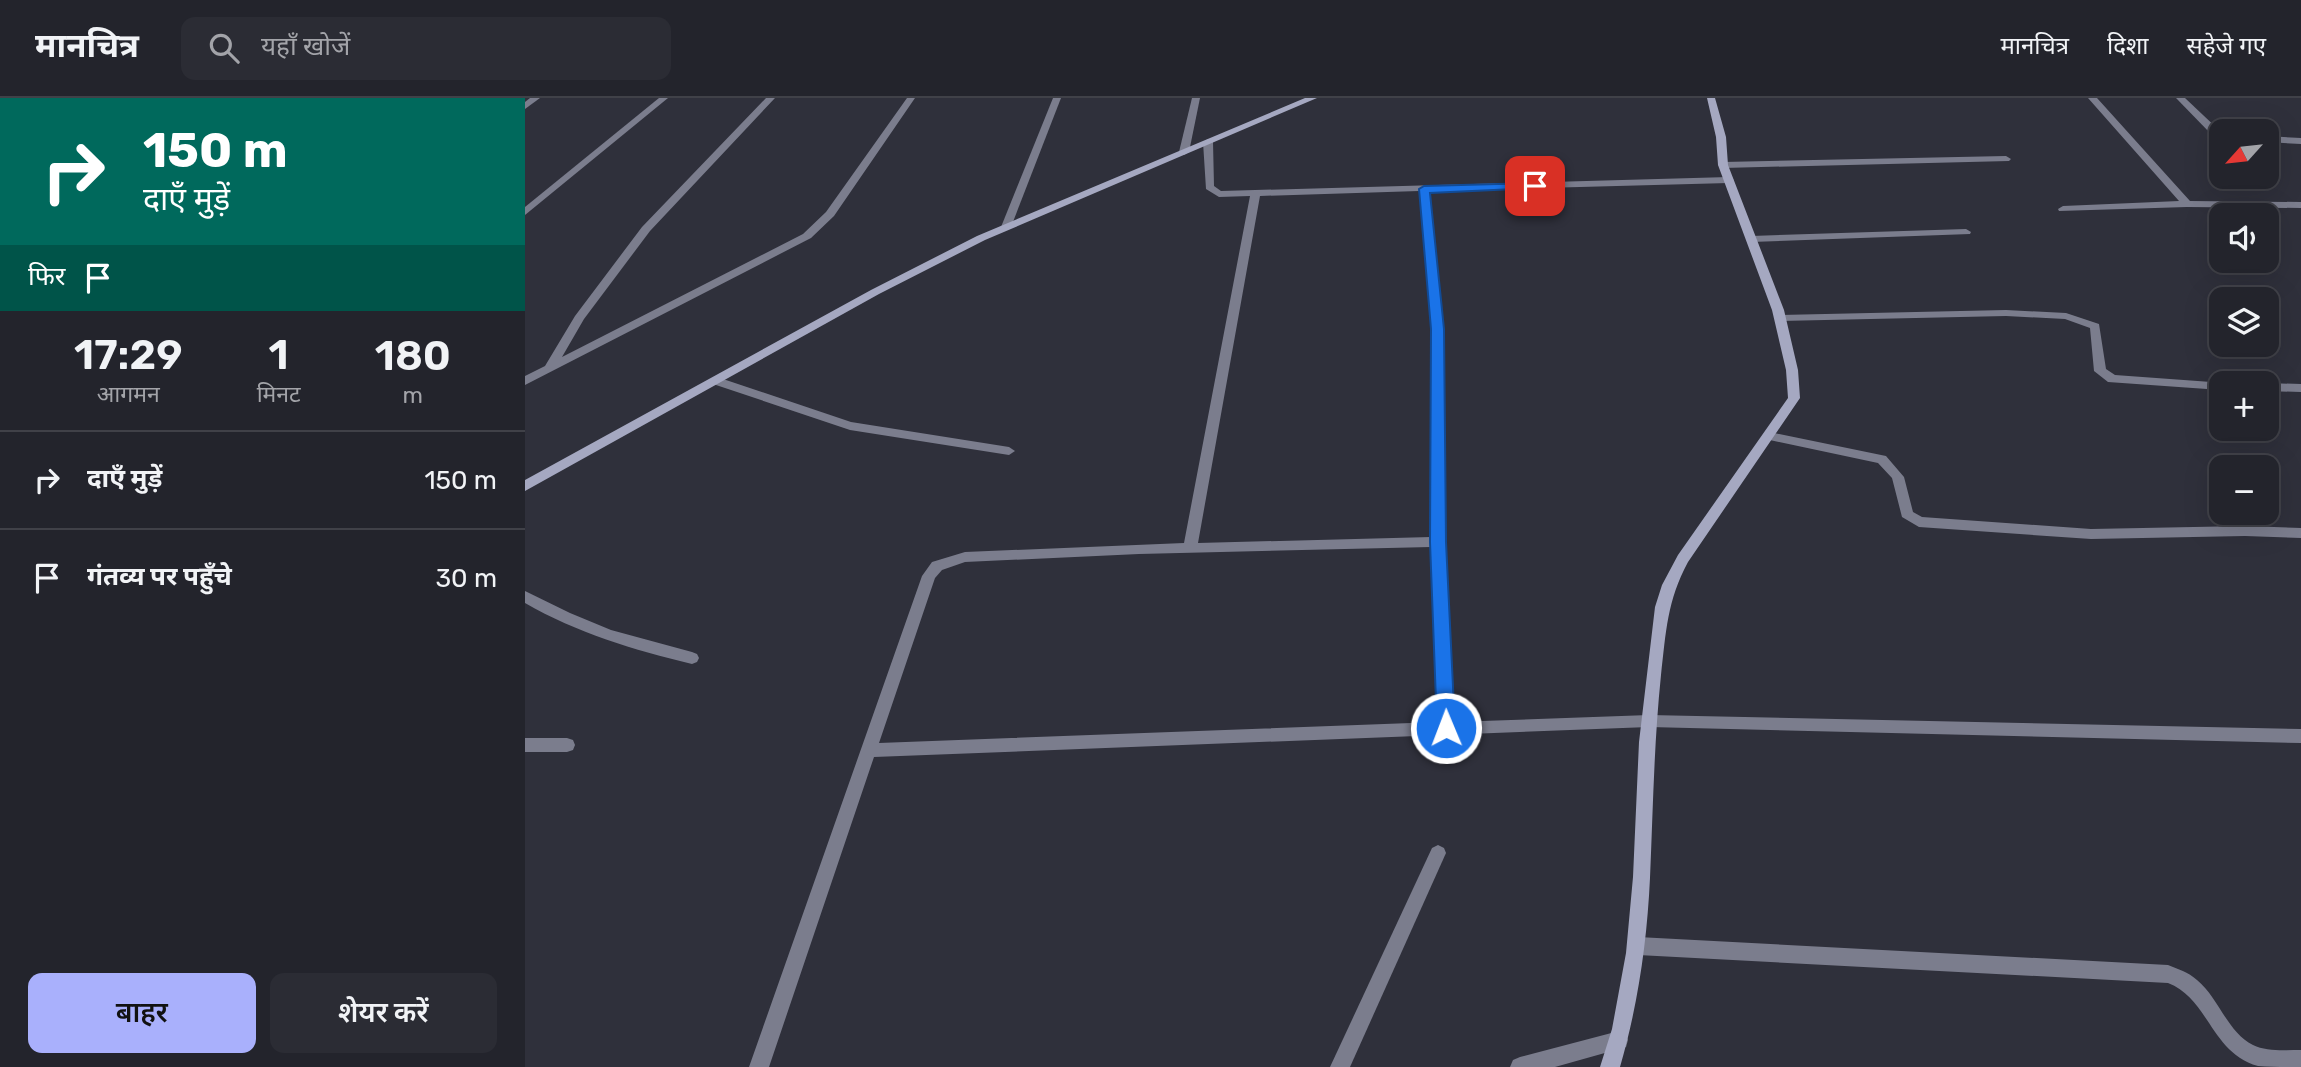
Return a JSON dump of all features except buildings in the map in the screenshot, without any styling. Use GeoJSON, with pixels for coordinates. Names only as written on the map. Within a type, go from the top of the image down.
{"type":"FeatureCollection","features":[{"type":"Feature","properties":{"kind":"street"},"geometry":{"type":"LineString","coordinates":[[525,106],[536,98]]}},
{"type":"Feature","properties":{"kind":"street"},"geometry":{"type":"LineString","coordinates":[[525,212],[664,98]]}},
{"type":"Feature","properties":{"kind":"street"},"geometry":{"type":"LineString","coordinates":[[550,368],[579,318],[646,229],[771,98]]}},
{"type":"Feature","properties":{"kind":"street"},"geometry":{"type":"LineString","coordinates":[[525,381],[807,236],[830,214],[911,98]]}},
{"type":"Feature","properties":{"kind":"street"},"geometry":{"type":"LineString","coordinates":[[1006,227],[1057,98]]}},
{"type":"Feature","properties":{"kind":"street"},"geometry":{"type":"LineString","coordinates":[[1184,152],[1196,98]]}},
{"type":"Feature","properties":{"kind":"street"},"geometry":{"type":"LineString","coordinates":[[525,486],[875,292],[1006,227],[1313,98]]}},
{"type":"Feature","properties":{"kind":"street"},"geometry":{"type":"LineString","coordinates":[[1610,1067],[1619,1040],[1638,946],[1649,721],[1663,607],[1669,585],[1698,536],[1794,398],[1792,367],[1780,318],[1723,165],[1721,137],[1711,98]]}},
{"type":"Feature","properties":{"kind":"street"},"geometry":{"type":"LineString","coordinates":[[2092,98],[2187,204]]}},
{"type":"Feature","properties":{"kind":"street"},"geometry":{"type":"LineString","coordinates":[[2180,98],[2209,127]]}},
{"type":"Feature","properties":{"kind":"street"},"geometry":{"type":"LineString","coordinates":[[2279,140],[2301,141]]}},
{"type":"Feature","properties":{"kind":"street"},"geometry":{"type":"LineString","coordinates":[[1208,142],[1209,187],[1219,194],[1729,180]]}},
{"type":"Feature","properties":{"kind":"street"},"geometry":{"type":"LineString","coordinates":[[1723,165],[2006,159]]}},
{"type":"Feature","properties":{"kind":"street"},"geometry":{"type":"LineString","coordinates":[[1424,189],[1437,329],[1438,542],[1446,728]]}},
{"type":"Feature","properties":{"kind":"street"},"geometry":{"type":"LineString","coordinates":[[1190,548],[1255,194]]}},
{"type":"Feature","properties":{"kind":"street"},"geometry":{"type":"LineString","coordinates":[[2063,209],[2187,204],[2301,205]]}},
{"type":"Feature","properties":{"kind":"street"},"geometry":{"type":"LineString","coordinates":[[1751,239],[1966,232]]}},
{"type":"Feature","properties":{"kind":"street"},"geometry":{"type":"LineString","coordinates":[[1780,318],[2006,313],[2066,316],[2095,326],[2100,371],[2112,379],[2209,385]]}},
{"type":"Feature","properties":{"kind":"street"},"geometry":{"type":"LineString","coordinates":[[717,381],[850,426],[1009,451]]}},
{"type":"Feature","properties":{"kind":"street"},"geometry":{"type":"LineString","coordinates":[[2279,387],[2301,387]]}},
{"type":"Feature","properties":{"kind":"street"},"geometry":{"type":"LineString","coordinates":[[1769,436],[1882,459],[1898,477],[1907,514],[1919,522],[2091,534],[2245,531],[2301,533]]}},
{"type":"Feature","properties":{"kind":"street"},"geometry":{"type":"LineString","coordinates":[[759,1067],[929,576],[937,566],[965,557],[1438,542]]}},
{"type":"Feature","properties":{"kind":"street"},"geometry":{"type":"LineString","coordinates":[[525,596],[593,630],[641,646],[692,658]]}},
{"type":"Feature","properties":{"kind":"street"},"geometry":{"type":"LineString","coordinates":[[870,750],[1649,721],[2301,736]]}},
{"type":"Feature","properties":{"kind":"street"},"geometry":{"type":"LineString","coordinates":[[525,745],[568,745]]}},
{"type":"Feature","properties":{"kind":"street"},"geometry":{"type":"LineString","coordinates":[[1340,1067],[1439,853]]}},
{"type":"Feature","properties":{"kind":"street"},"geometry":{"type":"LineString","coordinates":[[1638,946],[2168,974],[2190,986],[2242,1049],[2255,1056],[2277,1060],[2301,1059]]}},
{"type":"Feature","properties":{"kind":"street"},"geometry":{"type":"LineString","coordinates":[[1520,1067],[1619,1040]]}},
{"type":"Feature","properties":{"kind":"route"},"geometry":{"type":"LineString","coordinates":[[1446,728],[1438,542],[1437,329],[1424,189],[1535,186]]}}]}
